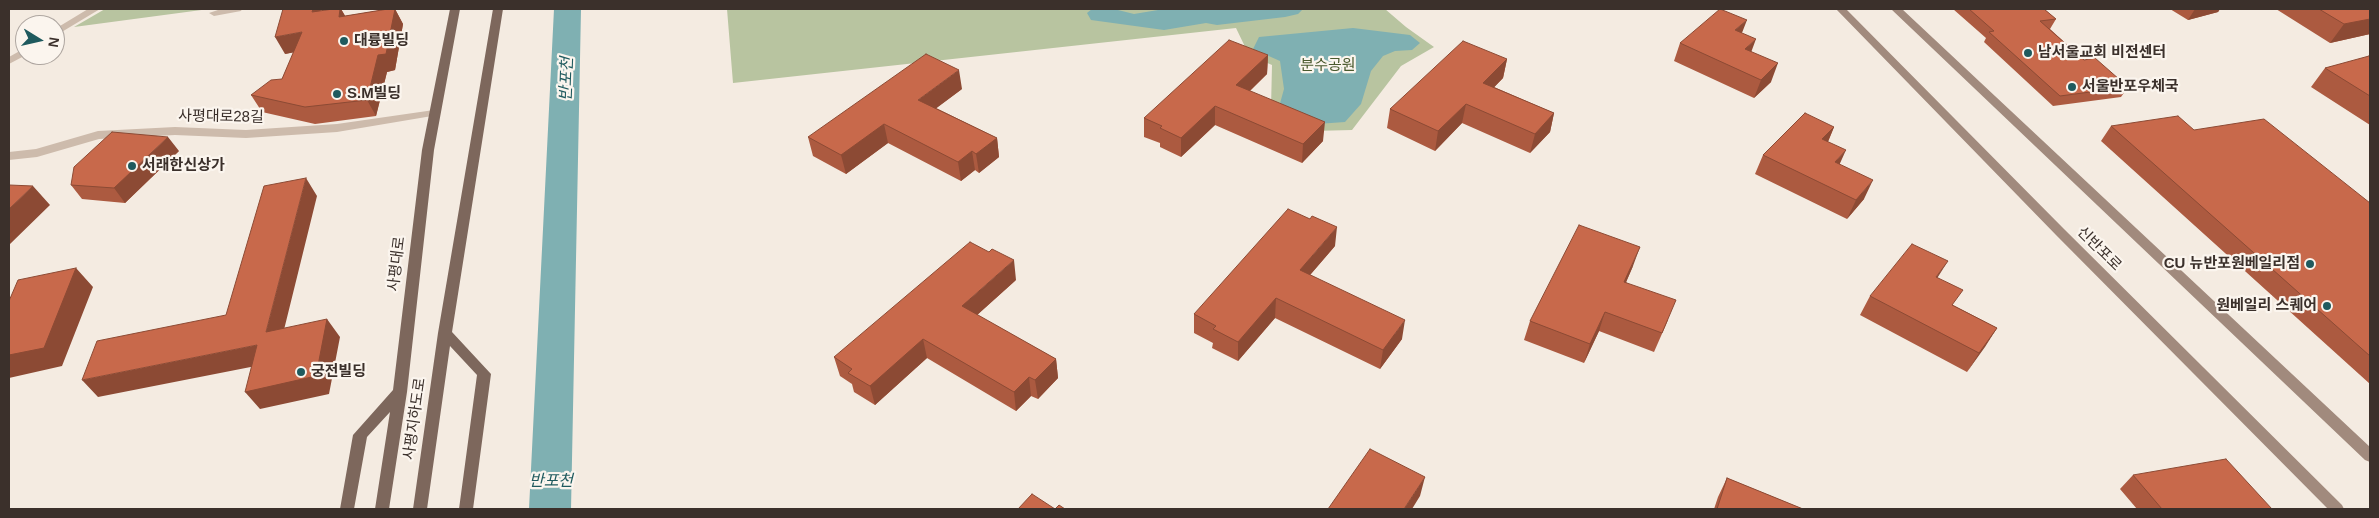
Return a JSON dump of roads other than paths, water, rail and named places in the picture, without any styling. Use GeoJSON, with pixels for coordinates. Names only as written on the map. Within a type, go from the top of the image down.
{"type":"FeatureCollection","features":[{"type":"Feature","properties":{"kind":"main road","name":"사평대로"},"geometry":{"type":"LineString","coordinates":[[400,392],[434,113],[455,9]]}},
{"type":"Feature","properties":{"kind":"main road"},"geometry":{"type":"LineString","coordinates":[[466,509],[484,374],[445,333],[498,9]]}},
{"type":"Feature","properties":{"kind":"main road","name":"신반포로"},"geometry":{"type":"LineString","coordinates":[[1841,9],[2060,232],[2337,509]]}},
{"type":"Feature","properties":{"kind":"main road"},"geometry":{"type":"LineString","coordinates":[[1896,9],[2370,456]]}},
{"type":"Feature","properties":{"kind":"main road","name":"사평지하도로"},"geometry":{"type":"LineString","coordinates":[[420,509],[445,333]]}},
{"type":"Feature","properties":{"kind":"main road"},"geometry":{"type":"LineString","coordinates":[[347,509],[360,436],[400,392]]}},
{"type":"Feature","properties":{"kind":"main road","name":"사평지하도로"},"geometry":{"type":"LineString","coordinates":[[382,509],[400,392]]}},
{"type":"Feature","properties":{"kind":"street"},"geometry":{"type":"LineString","coordinates":[[65,27],[95,9]]}},
{"type":"Feature","properties":{"kind":"street"},"geometry":{"type":"LineString","coordinates":[[214,13],[237,9]]}},
{"type":"Feature","properties":{"kind":"street","name":"사평대로28길"},"geometry":{"type":"LineString","coordinates":[[9,156],[37,153],[98,135],[175,131],[246,134],[337,128],[434,113]]}},
{"type":"Feature","properties":{"kind":"water","name":"반포천"},"geometry":{"type":"Polygon","coordinates":[[[554,9],[581,9],[571,509],[529,509],[554,9]]]}},
{"type":"Feature","properties":{"kind":"water"},"geometry":{"type":"Polygon","coordinates":[[[1092,9],[1114,9],[1134,14],[1164,9],[1303,9],[1298,14],[1285,17],[1217,25],[1206,23],[1164,30],[1091,20],[1087,13],[1092,9]]]}},
{"type":"Feature","properties":{"kind":"water"},"geometry":{"type":"Polygon","coordinates":[[[1353,28],[1410,35],[1420,43],[1412,50],[1395,51],[1383,56],[1371,71],[1361,104],[1345,122],[1303,125],[1279,107],[1284,89],[1280,61],[1253,49],[1259,37],[1353,28]]]}},
{"type":"Feature","properties":{"kind":"place","name":"대륭빌딩"},"geometry":{"type":"Point","coordinates":[344,41]}},
{"type":"Feature","properties":{"kind":"place","name":"남서울교회 비전센터"},"geometry":{"type":"Point","coordinates":[2028,53]}},
{"type":"Feature","properties":{"kind":"place","name":"서울반포우체국"},"geometry":{"type":"Point","coordinates":[2072,87]}},
{"type":"Feature","properties":{"kind":"place","name":"S.M빌딩"},"geometry":{"type":"Point","coordinates":[337,94]}},
{"type":"Feature","properties":{"kind":"place","name":"서래한신상가"},"geometry":{"type":"Point","coordinates":[132,166]}},
{"type":"Feature","properties":{"kind":"place","name":"CU 뉴반포원베일리점"},"geometry":{"type":"Point","coordinates":[2310,264]}},
{"type":"Feature","properties":{"kind":"place","name":"원베일리 스퀘어"},"geometry":{"type":"Point","coordinates":[2327,306]}},
{"type":"Feature","properties":{"kind":"place","name":"궁전빌딩"},"geometry":{"type":"Point","coordinates":[301,372]}},
{"type":"Feature","properties":{"kind":"park label","name":"분수공원"},"geometry":{"type":"Point","coordinates":[1328,66]}}]}
